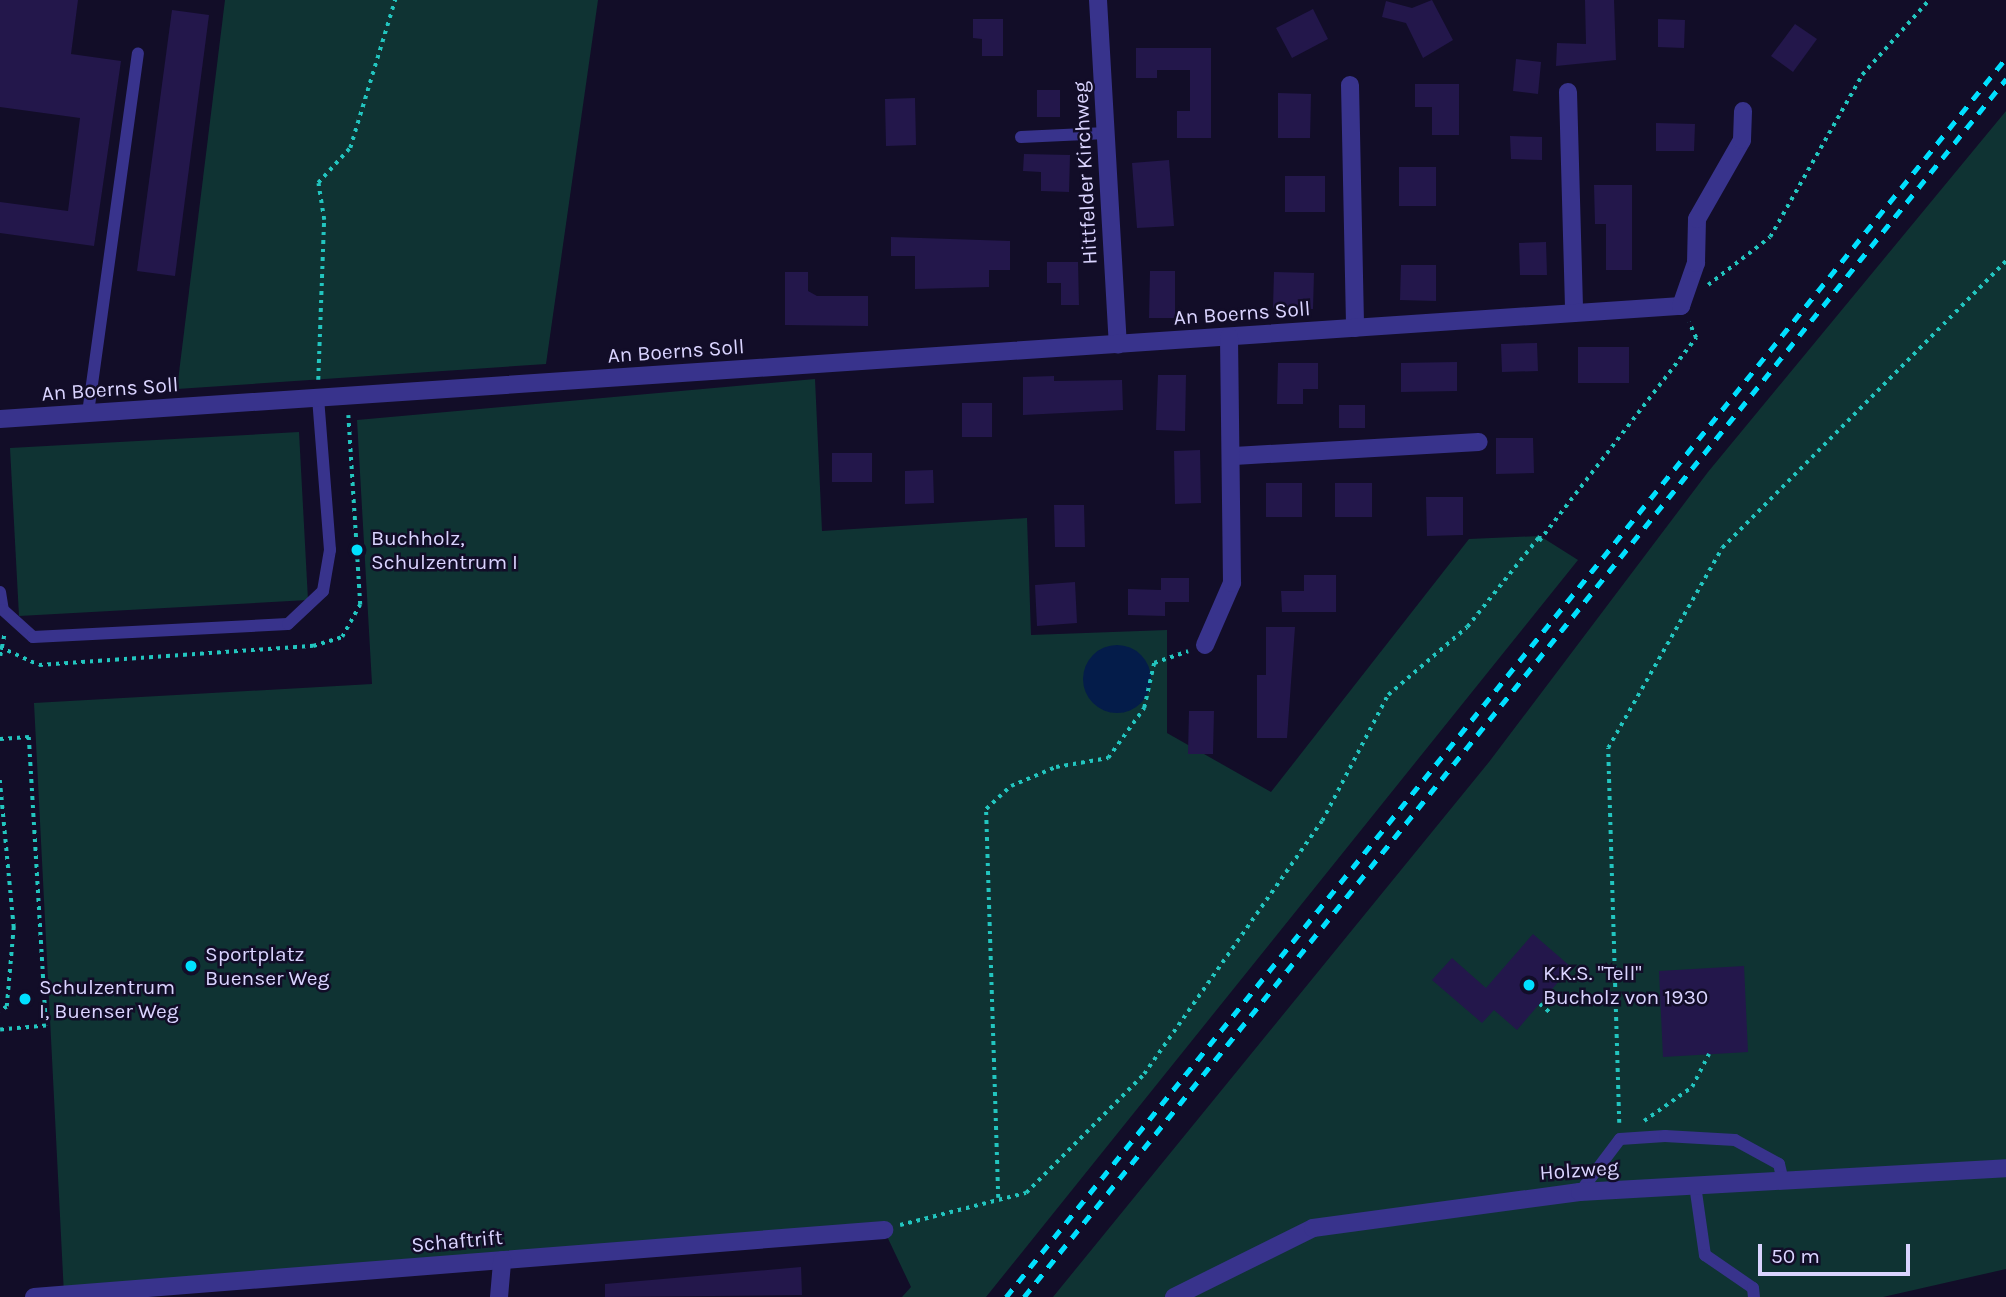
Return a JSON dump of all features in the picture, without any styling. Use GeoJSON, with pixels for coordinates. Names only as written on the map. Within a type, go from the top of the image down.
{"type":"FeatureCollection","features":[{"type":"Feature","properties":{"kind":"street","name":"Hittfelder Kirchweg"},"geometry":{"type":"LineString","coordinates":[[1098,0],[1118,344]]}},
{"type":"Feature","properties":{"kind":"street"},"geometry":{"type":"LineString","coordinates":[[1350,85],[1355,328]]}},
{"type":"Feature","properties":{"kind":"street"},"geometry":{"type":"LineString","coordinates":[[1568,92],[1574,313]]}},
{"type":"Feature","properties":{"kind":"street"},"geometry":{"type":"LineString","coordinates":[[1681,306],[1696,263],[1697,219],[1742,140],[1743,111]]}},
{"type":"Feature","properties":{"kind":"street","name":"An Boerns Soll"},"geometry":{"type":"LineString","coordinates":[[0,419],[1681,306]]}},
{"type":"Feature","properties":{"kind":"street"},"geometry":{"type":"LineString","coordinates":[[1205,645],[1232,583],[1234,456],[1229,337]]}},
{"type":"Feature","properties":{"kind":"street"},"geometry":{"type":"LineString","coordinates":[[1234,456],[1479,442]]}},
{"type":"Feature","properties":{"kind":"street","name":"Holzweg"},"geometry":{"type":"LineString","coordinates":[[1174,1297],[1313,1227],[1580,1192],[2006,1168]]}},
{"type":"Feature","properties":{"kind":"street","name":"Schaftrift"},"geometry":{"type":"LineString","coordinates":[[34,1297],[884,1230]]}},
{"type":"Feature","properties":{"kind":"street"},"geometry":{"type":"LineString","coordinates":[[499,1297],[502,1260]]}},
{"type":"Feature","properties":{"kind":"lane"},"geometry":{"type":"LineString","coordinates":[[88,413],[138,53]]}},
{"type":"Feature","properties":{"kind":"lane"},"geometry":{"type":"LineString","coordinates":[[1021,137],[1105,133]]}},
{"type":"Feature","properties":{"kind":"lane"},"geometry":{"type":"LineString","coordinates":[[0,592],[3,610],[33,637],[288,624],[323,591],[330,550],[318,399]]}},
{"type":"Feature","properties":{"kind":"lane"},"geometry":{"type":"LineString","coordinates":[[1580,1192],[1620,1139],[1735,1140],[1779,1164],[1783,1181]]}},
{"type":"Feature","properties":{"kind":"lane"},"geometry":{"type":"LineString","coordinates":[[1695,1185],[1705,1255],[1753,1288],[1754,1297]]}},
{"type":"Feature","properties":{"kind":"path"},"geometry":{"type":"LineString","coordinates":[[318,399],[324,220],[318,183],[350,148],[395,0]]}},
{"type":"Feature","properties":{"kind":"path"},"geometry":{"type":"LineString","coordinates":[[884,1230],[998,1198],[1026,1193],[1144,1074],[1322,821],[1388,695],[1467,627],[1696,338],[1681,306],[1770,237],[1862,75],[1928,0]]}},
{"type":"Feature","properties":{"kind":"path"},"geometry":{"type":"LineString","coordinates":[[1620,1139],[1609,907],[1608,748],[1722,548],[2006,261]]}},
{"type":"Feature","properties":{"kind":"path"},"geometry":{"type":"LineString","coordinates":[[0,647],[39,665],[313,646],[342,637],[360,605],[347,397]]}},
{"type":"Feature","properties":{"kind":"path"},"geometry":{"type":"LineString","coordinates":[[998,1198],[986,809],[1011,786],[1056,767],[1108,758],[1144,708],[1154,663],[1205,645]]}},
{"type":"Feature","properties":{"kind":"path"},"geometry":{"type":"LineString","coordinates":[[0,739],[29,737],[46,1026],[0,1030]]}},
{"type":"Feature","properties":{"kind":"path"},"geometry":{"type":"LineString","coordinates":[[0,780],[14,927],[7,1007],[0,1011]]}},
{"type":"Feature","properties":{"kind":"path"},"geometry":{"type":"LineString","coordinates":[[1540,1003],[1552,1014]]}},
{"type":"Feature","properties":{"kind":"path"},"geometry":{"type":"LineString","coordinates":[[1620,1139],[1692,1087],[1709,1054]]}},
{"type":"Feature","properties":{"kind":"green space"},"geometry":{"type":"Polygon","coordinates":[[[225,0],[598,0],[546,364],[177,389],[225,0]]]}},
{"type":"Feature","properties":{"kind":"green space"},"geometry":{"type":"Polygon","coordinates":[[[2006,111],[2006,1269],[1883,1297],[1053,1297],[1489,762],[1708,472],[2006,111]]]}},
{"type":"Feature","properties":{"kind":"green space"},"geometry":{"type":"Polygon","coordinates":[[[815,379],[822,531],[1027,518],[1031,635],[1167,630],[1167,733],[1271,792],[1469,539],[1540,536],[1578,560],[986,1297],[902,1297],[911,1287],[884,1230],[64,1295],[34,703],[372,684],[357,420],[815,379]]]}},
{"type":"Feature","properties":{"kind":"green space"},"geometry":{"type":"Polygon","coordinates":[[[299,432],[308,600],[19,616],[10,448],[299,432]]]}},
{"type":"Feature","properties":{"kind":"water"},"geometry":{"type":"Polygon","coordinates":[[[1117,645],[1130,648],[1141,655],[1148,666],[1151,679],[1148,692],[1141,703],[1130,710],[1117,713],[1104,710],[1093,703],[1086,692],[1083,679],[1086,666],[1093,655],[1104,648],[1117,645]]]}},
{"type":"Feature","properties":{"kind":"building"},"geometry":{"type":"Polygon","coordinates":[[[0,0],[78,0],[71,54],[121,61],[94,246],[0,233],[0,202],[68,211],[80,118],[0,107],[0,0]]]}},
{"type":"Feature","properties":{"kind":"building"},"geometry":{"type":"Polygon","coordinates":[[[1432,0],[1453,40],[1423,58],[1406,23],[1382,17],[1386,1],[1412,8],[1432,0]]]}},
{"type":"Feature","properties":{"kind":"building"},"geometry":{"type":"Polygon","coordinates":[[[1585,0],[1614,0],[1616,60],[1556,66],[1557,43],[1586,44],[1585,0]]]}},
{"type":"Feature","properties":{"kind":"building"},"geometry":{"type":"Polygon","coordinates":[[[1313,9],[1328,39],[1292,58],[1276,28],[1313,9]]]}},
{"type":"Feature","properties":{"kind":"building"},"geometry":{"type":"Polygon","coordinates":[[[172,10],[209,15],[175,276],[137,271],[172,10]]]}},
{"type":"Feature","properties":{"kind":"building"},"geometry":{"type":"Polygon","coordinates":[[[973,19],[1003,19],[1003,56],[982,56],[982,39],[973,38],[973,19]]]}},
{"type":"Feature","properties":{"kind":"building"},"geometry":{"type":"Polygon","coordinates":[[[1658,19],[1685,20],[1684,48],[1658,47],[1658,19]]]}},
{"type":"Feature","properties":{"kind":"building"},"geometry":{"type":"Polygon","coordinates":[[[1795,24],[1817,39],[1793,72],[1771,56],[1795,24]]]}},
{"type":"Feature","properties":{"kind":"building"},"geometry":{"type":"Polygon","coordinates":[[[1136,48],[1211,48],[1211,138],[1177,138],[1177,111],[1190,111],[1190,70],[1157,70],[1157,78],[1136,78],[1136,48]]]}},
{"type":"Feature","properties":{"kind":"building"},"geometry":{"type":"Polygon","coordinates":[[[1516,59],[1541,62],[1538,94],[1513,91],[1516,59]]]}},
{"type":"Feature","properties":{"kind":"building"},"geometry":{"type":"Polygon","coordinates":[[[1415,84],[1459,84],[1459,135],[1432,135],[1432,107],[1415,107],[1415,84]]]}},
{"type":"Feature","properties":{"kind":"building"},"geometry":{"type":"Polygon","coordinates":[[[1037,90],[1060,90],[1060,117],[1037,117],[1037,90]]]}},
{"type":"Feature","properties":{"kind":"building"},"geometry":{"type":"Polygon","coordinates":[[[1278,93],[1311,94],[1310,138],[1278,138],[1278,93]]]}},
{"type":"Feature","properties":{"kind":"building"},"geometry":{"type":"Polygon","coordinates":[[[915,98],[916,145],[886,146],[885,99],[915,98]]]}},
{"type":"Feature","properties":{"kind":"building"},"geometry":{"type":"Polygon","coordinates":[[[1656,123],[1695,124],[1694,151],[1656,151],[1656,123]]]}},
{"type":"Feature","properties":{"kind":"building"},"geometry":{"type":"Polygon","coordinates":[[[1510,136],[1542,137],[1542,160],[1511,159],[1510,136]]]}},
{"type":"Feature","properties":{"kind":"building"},"geometry":{"type":"Polygon","coordinates":[[[1024,154],[1070,155],[1069,192],[1041,191],[1041,172],[1023,171],[1024,154]]]}},
{"type":"Feature","properties":{"kind":"building"},"geometry":{"type":"Polygon","coordinates":[[[1169,160],[1174,226],[1137,228],[1132,163],[1169,160]]]}},
{"type":"Feature","properties":{"kind":"building"},"geometry":{"type":"Polygon","coordinates":[[[1399,167],[1436,167],[1436,206],[1399,206],[1399,167]]]}},
{"type":"Feature","properties":{"kind":"building"},"geometry":{"type":"Polygon","coordinates":[[[1285,176],[1325,176],[1325,212],[1285,212],[1285,176]]]}},
{"type":"Feature","properties":{"kind":"building"},"geometry":{"type":"Polygon","coordinates":[[[1594,185],[1632,185],[1632,270],[1606,270],[1606,224],[1595,224],[1594,185]]]}},
{"type":"Feature","properties":{"kind":"building"},"geometry":{"type":"Polygon","coordinates":[[[891,237],[1010,241],[1010,270],[989,270],[989,287],[915,289],[915,256],[891,256],[891,237]]]}},
{"type":"Feature","properties":{"kind":"building"},"geometry":{"type":"Polygon","coordinates":[[[1546,242],[1547,275],[1520,275],[1519,243],[1546,242]]]}},
{"type":"Feature","properties":{"kind":"building"},"geometry":{"type":"Polygon","coordinates":[[[1047,262],[1078,262],[1079,305],[1061,305],[1061,283],[1047,283],[1047,262]]]}},
{"type":"Feature","properties":{"kind":"building"},"geometry":{"type":"Polygon","coordinates":[[[1401,265],[1436,265],[1436,301],[1400,300],[1401,265]]]}},
{"type":"Feature","properties":{"kind":"building"},"geometry":{"type":"Polygon","coordinates":[[[1150,271],[1175,271],[1175,318],[1149,318],[1150,271]]]}},
{"type":"Feature","properties":{"kind":"building"},"geometry":{"type":"Polygon","coordinates":[[[785,272],[808,272],[808,291],[817,296],[868,296],[868,326],[785,325],[785,272]]]}},
{"type":"Feature","properties":{"kind":"building"},"geometry":{"type":"Polygon","coordinates":[[[1274,272],[1314,273],[1313,309],[1273,308],[1274,272]]]}},
{"type":"Feature","properties":{"kind":"building"},"geometry":{"type":"Polygon","coordinates":[[[1537,343],[1538,371],[1502,372],[1501,344],[1537,343]]]}},
{"type":"Feature","properties":{"kind":"building"},"geometry":{"type":"Polygon","coordinates":[[[1578,347],[1629,347],[1629,383],[1578,383],[1578,347]]]}},
{"type":"Feature","properties":{"kind":"building"},"geometry":{"type":"Polygon","coordinates":[[[1457,362],[1457,391],[1401,392],[1401,363],[1457,362]]]}},
{"type":"Feature","properties":{"kind":"building"},"geometry":{"type":"Polygon","coordinates":[[[1278,363],[1318,363],[1318,389],[1303,389],[1303,404],[1277,404],[1278,363]]]}},
{"type":"Feature","properties":{"kind":"building"},"geometry":{"type":"Polygon","coordinates":[[[1158,375],[1186,375],[1185,431],[1156,430],[1158,375]]]}},
{"type":"Feature","properties":{"kind":"building"},"geometry":{"type":"Polygon","coordinates":[[[1054,376],[1054,381],[1122,380],[1123,410],[1023,415],[1023,377],[1054,376]]]}},
{"type":"Feature","properties":{"kind":"building"},"geometry":{"type":"Polygon","coordinates":[[[962,403],[992,403],[992,437],[962,437],[962,403]]]}},
{"type":"Feature","properties":{"kind":"building"},"geometry":{"type":"Polygon","coordinates":[[[1339,405],[1365,405],[1365,428],[1339,428],[1339,405]]]}},
{"type":"Feature","properties":{"kind":"building"},"geometry":{"type":"Polygon","coordinates":[[[1496,438],[1533,438],[1534,473],[1496,474],[1496,438]]]}},
{"type":"Feature","properties":{"kind":"building"},"geometry":{"type":"Polygon","coordinates":[[[1200,450],[1201,503],[1175,504],[1174,451],[1200,450]]]}},
{"type":"Feature","properties":{"kind":"building"},"geometry":{"type":"Polygon","coordinates":[[[832,453],[872,453],[872,482],[832,482],[832,453]]]}},
{"type":"Feature","properties":{"kind":"building"},"geometry":{"type":"Polygon","coordinates":[[[933,470],[934,503],[905,504],[905,471],[933,470]]]}},
{"type":"Feature","properties":{"kind":"building"},"geometry":{"type":"Polygon","coordinates":[[[1266,483],[1302,483],[1302,517],[1266,517],[1266,483]]]}},
{"type":"Feature","properties":{"kind":"building"},"geometry":{"type":"Polygon","coordinates":[[[1335,483],[1372,483],[1372,517],[1335,517],[1335,483]]]}},
{"type":"Feature","properties":{"kind":"building"},"geometry":{"type":"Polygon","coordinates":[[[1426,497],[1463,497],[1463,535],[1427,536],[1426,497]]]}},
{"type":"Feature","properties":{"kind":"building"},"geometry":{"type":"Polygon","coordinates":[[[1054,505],[1084,505],[1085,547],[1055,547],[1054,505]]]}},
{"type":"Feature","properties":{"kind":"building"},"geometry":{"type":"Polygon","coordinates":[[[1304,575],[1336,575],[1336,612],[1282,612],[1281,591],[1304,591],[1304,575]]]}},
{"type":"Feature","properties":{"kind":"building"},"geometry":{"type":"Polygon","coordinates":[[[1161,578],[1189,578],[1189,602],[1165,602],[1165,616],[1128,615],[1128,589],[1161,590],[1161,578]]]}},
{"type":"Feature","properties":{"kind":"building"},"geometry":{"type":"Polygon","coordinates":[[[1075,582],[1077,623],[1037,626],[1035,585],[1075,582]]]}},
{"type":"Feature","properties":{"kind":"building"},"geometry":{"type":"Polygon","coordinates":[[[1266,627],[1295,627],[1287,738],[1257,738],[1257,675],[1266,675],[1266,627]]]}},
{"type":"Feature","properties":{"kind":"building"},"geometry":{"type":"Polygon","coordinates":[[[1189,711],[1214,711],[1213,754],[1188,754],[1189,711]]]}},
{"type":"Feature","properties":{"kind":"building"},"geometry":{"type":"Polygon","coordinates":[[[1533,934],[1571,967],[1517,1030],[1494,1010],[1482,1023],[1432,980],[1452,958],[1486,988],[1533,934]]]}},
{"type":"Feature","properties":{"kind":"building"},"geometry":{"type":"Polygon","coordinates":[[[1744,966],[1748,1052],[1663,1057],[1659,971],[1744,966]]]}},
{"type":"Feature","properties":{"kind":"building"},"geometry":{"type":"Polygon","coordinates":[[[801,1267],[802,1295],[605,1297],[605,1284],[801,1267]]]}},
{"type":"Feature","properties":{"kind":"railway"},"geometry":{"type":"LineString","coordinates":[[1006,1297],[2006,58]]}},
{"type":"Feature","properties":{"kind":"railway"},"geometry":{"type":"LineString","coordinates":[[1024,1297],[2006,79]]}},
{"type":"Feature","properties":{"kind":"place","name":"Buchholz, Schulzentrum I"},"geometry":{"type":"Point","coordinates":[357,550]}},
{"type":"Feature","properties":{"kind":"place","name":"Sportplatz Buenser Weg"},"geometry":{"type":"Point","coordinates":[191,966]}},
{"type":"Feature","properties":{"kind":"place","name":"K.K.S. \"Tell\" Bucholz von 1930"},"geometry":{"type":"Point","coordinates":[1529,985]}},
{"type":"Feature","properties":{"kind":"place","name":"Schulzentrum I, Buenser Weg"},"geometry":{"type":"Point","coordinates":[25,999]}}]}
